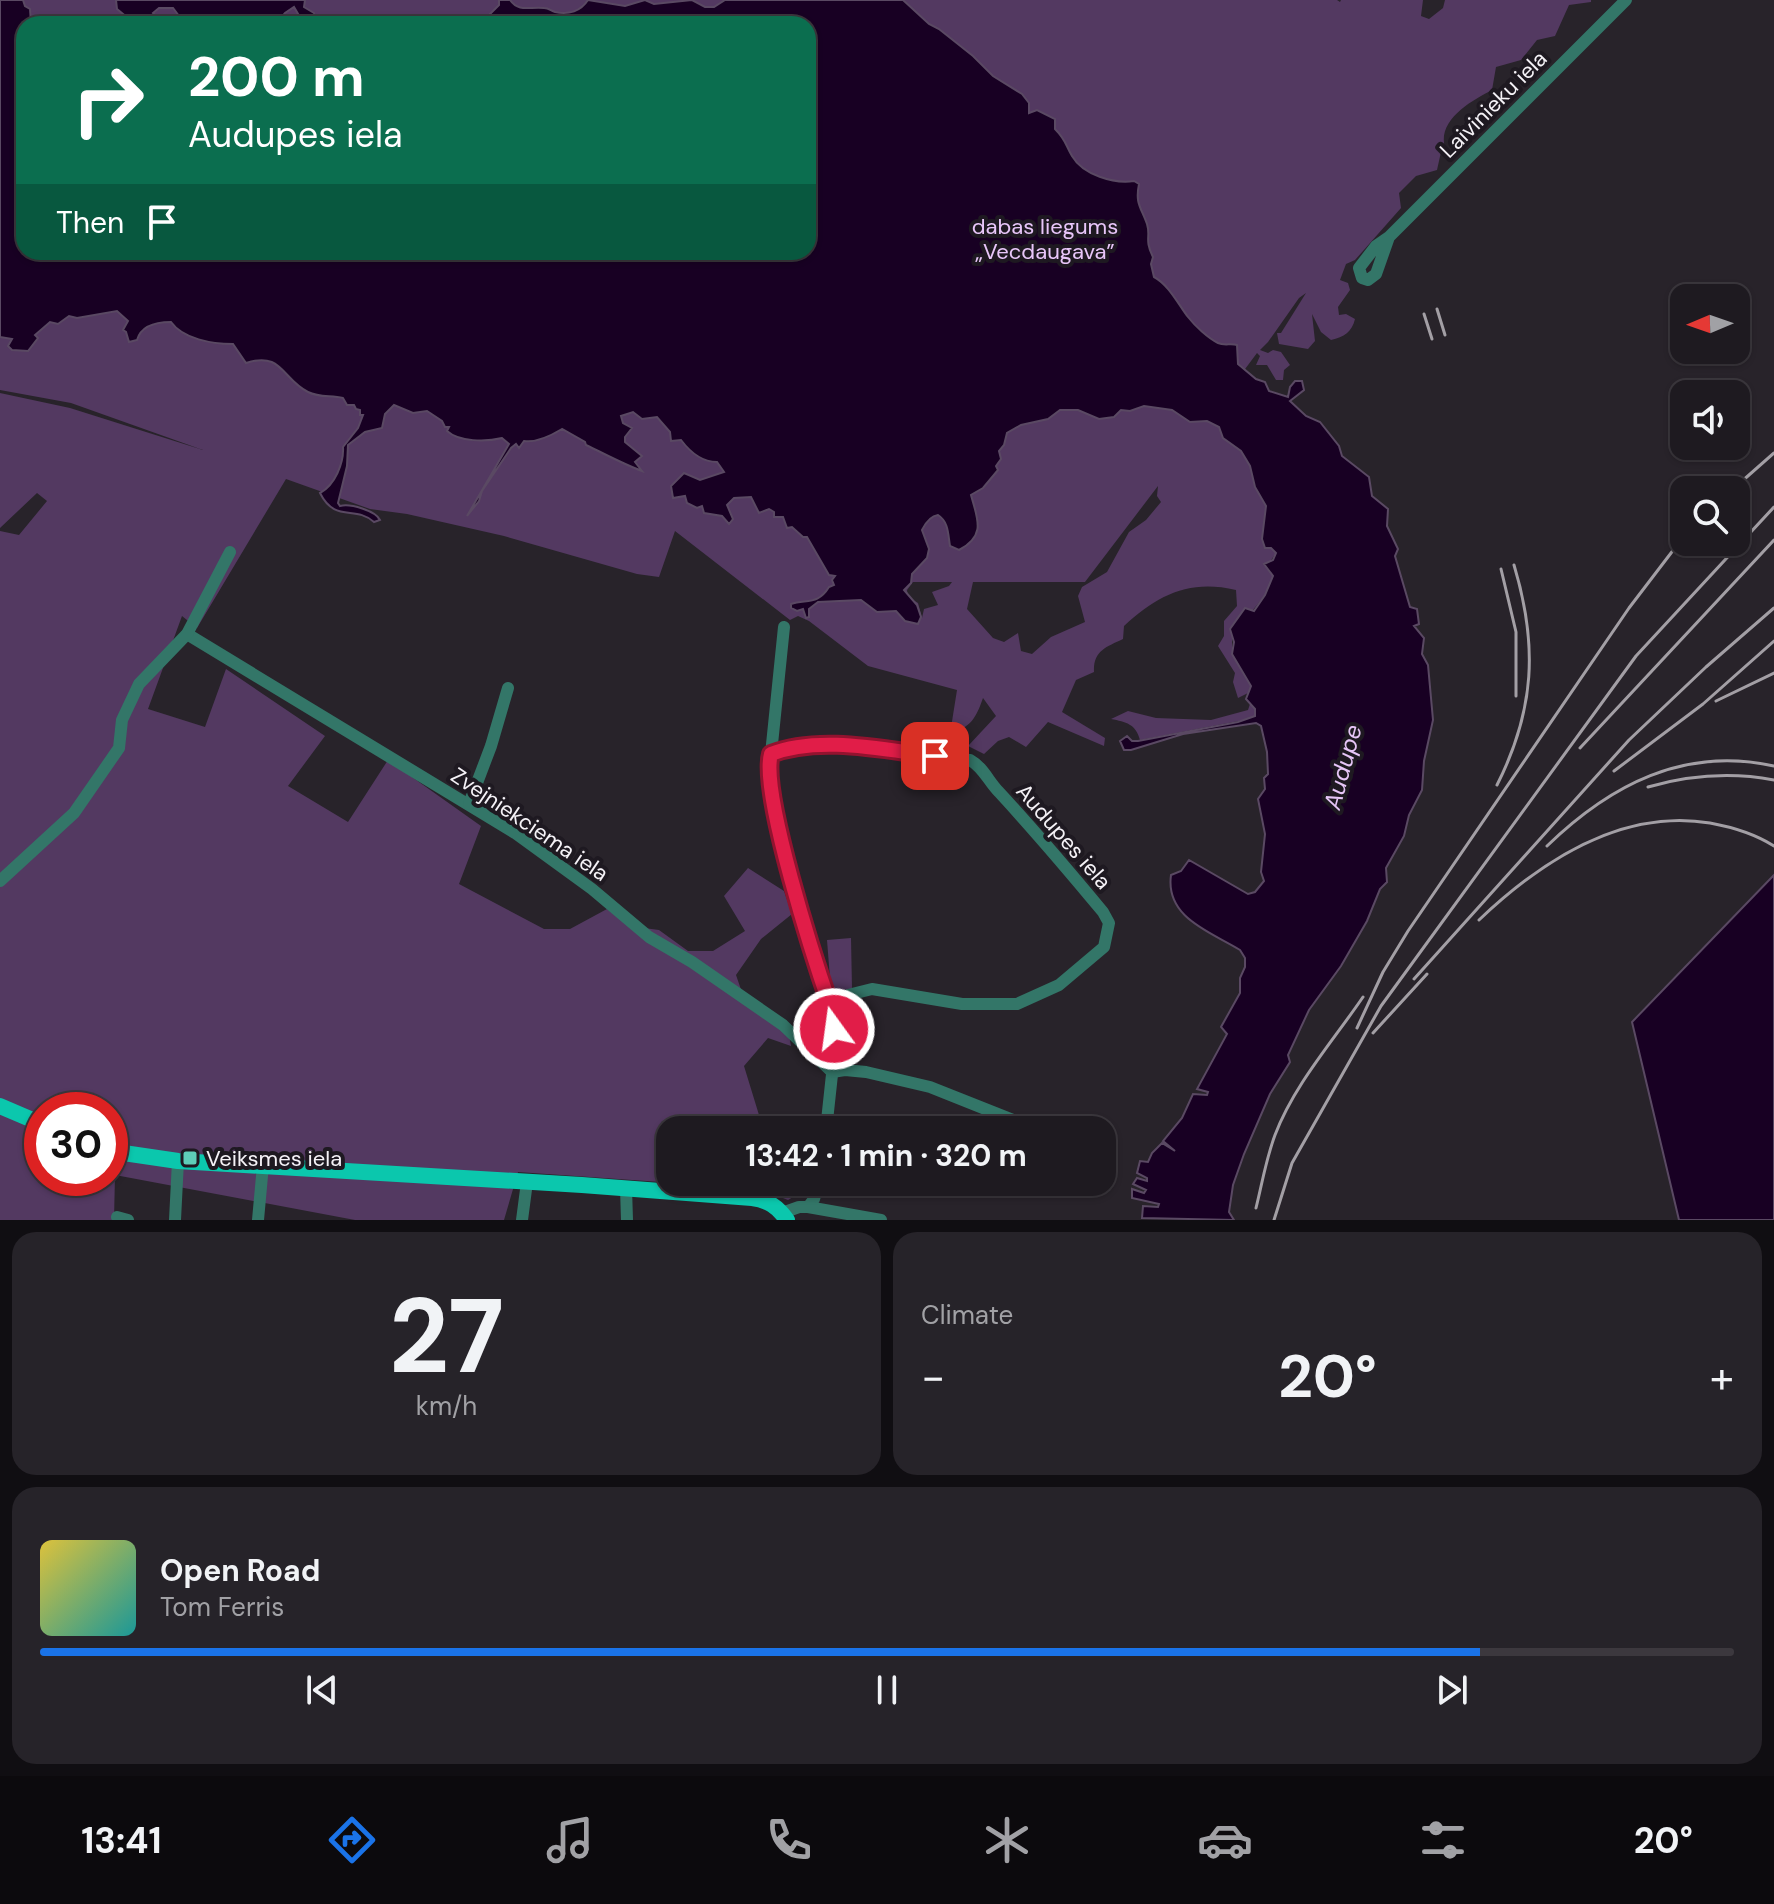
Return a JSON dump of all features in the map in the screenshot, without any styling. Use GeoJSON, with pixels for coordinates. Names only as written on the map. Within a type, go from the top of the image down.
{"type":"FeatureCollection","features":[{"type":"Feature","properties":{"kind":"main road"},"geometry":{"type":"LineString","coordinates":[[0,1106],[24,1116]]}},
{"type":"Feature","properties":{"kind":"main road"},"geometry":{"type":"LineString","coordinates":[[128,1154],[178,1161],[752,1198],[764,1200],[785,1216]]}},
{"type":"Feature","properties":{"kind":"street","name":"Laivinieku iela"},"geometry":{"type":"LineString","coordinates":[[1389,237],[1626,0]]}},
{"type":"Feature","properties":{"kind":"street"},"geometry":{"type":"LineString","coordinates":[[0,881],[74,813],[119,748],[122,720],[139,684],[187,634],[230,552]]}},
{"type":"Feature","properties":{"kind":"street"},"geometry":{"type":"LineString","coordinates":[[784,627],[768,765],[769,780],[782,837],[831,1008],[834,1029],[827,1116]]}},
{"type":"Feature","properties":{"kind":"street","name":"Zvejniekciema iela"},"geometry":{"type":"LineString","coordinates":[[187,634],[546,854],[649,937],[692,962],[783,1025],[832,1072]]}},
{"type":"Feature","properties":{"kind":"street"},"geometry":{"type":"LineString","coordinates":[[469,804],[496,733],[508,688]]}},
{"type":"Feature","properties":{"kind":"street","name":"Audupes iela"},"geometry":{"type":"LineString","coordinates":[[771,754],[786,748],[825,745],[970,760],[980,766],[996,789],[1031,825],[1109,923],[1104,947],[1086,964],[1059,985],[1017,1004],[962,1004],[872,989],[848,995],[831,1008]]}},
{"type":"Feature","properties":{"kind":"street"},"geometry":{"type":"LineString","coordinates":[[832,1072],[866,1072],[930,1087],[1003,1116]]}},
{"type":"Feature","properties":{"kind":"street"},"geometry":{"type":"LineString","coordinates":[[175,1220],[178,1161]]}},
{"type":"Feature","properties":{"kind":"street"},"geometry":{"type":"LineString","coordinates":[[258,1220],[263,1165]]}},
{"type":"Feature","properties":{"kind":"street"},"geometry":{"type":"LineString","coordinates":[[522,1220],[527,1182]]}},
{"type":"Feature","properties":{"kind":"street"},"geometry":{"type":"LineString","coordinates":[[626,1188],[627,1220]]}},
{"type":"Feature","properties":{"kind":"street"},"geometry":{"type":"LineString","coordinates":[[808,1207],[815,1196]]}},
{"type":"Feature","properties":{"kind":"street"},"geometry":{"type":"LineString","coordinates":[[785,1216],[799,1207],[808,1207],[881,1220]]}},
{"type":"Feature","properties":{"kind":"green space","name":"dabas liegums „Vecdaugava”"},"geometry":{"type":"Polygon","coordinates":[[[0,0],[1423,0],[1421,16],[1429,19],[1443,8],[1445,0],[1591,0],[1569,5],[1555,36],[1537,40],[1521,60],[1496,67],[1492,90],[1466,106],[1451,120],[1437,170],[1416,176],[1399,193],[1401,208],[1355,260],[1346,264],[1340,280],[1348,283],[1350,290],[1338,307],[1339,315],[1346,314],[1355,319],[1350,331],[1331,340],[1321,332],[1312,314],[1315,341],[1308,349],[1279,344],[1277,333],[1281,333],[1306,293],[1260,350],[1281,352],[1290,365],[1284,370],[1283,380],[1276,380],[1267,365],[1256,365],[1260,356],[1257,353],[1207,420],[1220,428],[1223,438],[1241,451],[1251,467],[1255,487],[1266,506],[1262,539],[1265,548],[1271,548],[1276,553],[1266,567],[1273,576],[1265,595],[1232,636],[1232,654],[1251,686],[1248,693],[1238,698],[1233,682],[1235,673],[1218,646],[1224,636],[1224,621],[1237,606],[1236,590],[1189,588],[1162,598],[1137,615],[1124,626],[1123,639],[1098,654],[1094,672],[1076,680],[1062,712],[1105,738],[1104,746],[1048,722],[1026,747],[1009,737],[998,741],[984,754],[968,746],[996,716],[983,698],[972,721],[950,734],[957,690],[868,666],[809,621],[798,616],[790,620],[675,531],[659,577],[637,574],[504,536],[407,514],[370,509],[286,479],[197,628],[182,616],[148,709],[205,727],[226,669],[325,736],[288,786],[348,822],[388,760],[481,826],[459,884],[544,929],[570,929],[607,909],[629,926],[659,930],[688,951],[713,951],[745,931],[724,896],[748,868],[784,891],[792,914],[761,939],[736,975],[746,1004],[789,1035],[791,1046],[768,1038],[744,1066],[759,1115],[764,1116],[656,1116],[656,1182],[518,1172],[504,1220],[355,1220],[128,1177],[128,1092],[24,1092],[24,1196],[115,1196],[114,1220],[0,1220],[0,531],[19,535],[47,501],[37,493],[0,528],[0,393],[70,408],[203,450],[71,403],[0,390],[0,0]],[[1158,486],[1085,582],[973,582],[967,609],[993,638],[1004,642],[1018,633],[1021,651],[1032,654],[1051,637],[1085,622],[1078,596],[1082,587],[1107,572],[1129,532],[1146,520],[1161,502],[1157,496],[1158,486]],[[913,582],[907,590],[908,597],[918,603],[922,618],[924,609],[938,605],[932,592],[952,582],[913,582]]]}},
{"type":"Feature","properties":{"kind":"green space"},"geometry":{"type":"Polygon","coordinates":[[[1250,704],[1255,709],[1254,718],[1140,740],[1130,725],[1111,719],[1128,711],[1156,718],[1211,720],[1248,710],[1250,704]]]}},
{"type":"Feature","properties":{"kind":"green space"},"geometry":{"type":"Polygon","coordinates":[[[851,938],[852,989],[831,991],[827,940],[851,938]]]}},
{"type":"Feature","properties":{"kind":"water","name":"Audupe"},"geometry":{"type":"Polygon","coordinates":[[[0,0],[23,0],[30,9],[30,16],[16,16],[16,260],[816,260],[816,16],[488,16],[499,5],[499,0],[510,0],[521,8],[546,8],[565,13],[578,9],[588,0],[625,6],[645,0],[654,4],[692,0],[705,7],[714,7],[725,0],[903,0],[993,76],[1022,94],[1029,103],[1029,113],[1037,110],[1055,119],[1055,129],[1077,163],[1091,173],[1108,179],[1139,184],[1138,201],[1148,228],[1154,277],[1169,290],[1188,317],[1206,335],[1220,344],[1237,345],[1238,364],[1256,379],[1265,382],[1269,391],[1288,397],[1295,381],[1302,381],[1304,390],[1290,401],[1306,416],[1320,422],[1339,446],[1342,456],[1369,477],[1372,496],[1388,509],[1387,526],[1398,549],[1395,556],[1410,607],[1417,609],[1419,624],[1414,626],[1424,638],[1422,654],[1428,665],[1433,720],[1424,761],[1422,790],[1409,815],[1404,836],[1386,868],[1387,882],[1380,889],[1367,921],[1341,966],[1309,1010],[1288,1055],[1290,1062],[1270,1094],[1233,1185],[1229,1212],[1234,1220],[1142,1218],[1143,1206],[1158,1207],[1159,1204],[1132,1198],[1132,1189],[1144,1193],[1146,1190],[1133,1184],[1137,1178],[1147,1181],[1137,1173],[1140,1161],[1148,1162],[1162,1143],[1175,1151],[1163,1141],[1182,1118],[1193,1094],[1207,1095],[1208,1092],[1197,1089],[1227,1034],[1221,1027],[1240,993],[1245,958],[1240,950],[1204,930],[1183,913],[1171,890],[1171,875],[1181,871],[1189,860],[1248,894],[1255,892],[1264,881],[1261,872],[1265,834],[1258,799],[1265,789],[1264,778],[1268,774],[1261,726],[1256,723],[1183,734],[1131,750],[1124,750],[1120,741],[1127,736],[1132,741],[1138,741],[1255,716],[1255,709],[1246,699],[1251,686],[1232,654],[1234,642],[1230,629],[1245,608],[1254,611],[1265,595],[1273,576],[1264,564],[1273,560],[1276,553],[1271,548],[1265,548],[1262,539],[1266,506],[1255,487],[1250,466],[1241,451],[1223,438],[1219,427],[1207,421],[1190,422],[1172,410],[1144,406],[1130,411],[1121,410],[1114,417],[1099,419],[1078,410],[1060,410],[1048,419],[1021,425],[1007,433],[999,451],[1001,459],[996,466],[998,470],[983,488],[971,495],[978,526],[974,538],[959,550],[950,546],[946,525],[938,515],[930,519],[922,530],[929,549],[927,558],[912,574],[911,583],[904,590],[917,605],[921,617],[918,624],[905,621],[896,611],[877,612],[861,600],[818,602],[809,609],[809,617],[806,618],[803,609],[797,611],[791,608],[791,604],[821,597],[834,585],[832,580],[835,576],[829,575],[807,537],[792,527],[787,528],[783,517],[774,517],[774,512],[769,509],[759,513],[751,497],[734,498],[727,505],[733,519],[729,524],[722,516],[704,513],[702,506],[697,508],[687,503],[685,496],[673,498],[671,486],[684,473],[700,480],[724,472],[717,462],[696,456],[681,440],[671,441],[670,432],[657,417],[642,419],[633,412],[621,416],[623,423],[632,428],[625,442],[642,456],[635,462],[642,471],[586,445],[562,429],[539,440],[524,441],[519,448],[516,444],[467,516],[509,444],[502,438],[481,440],[452,435],[447,431],[449,427],[427,411],[413,413],[394,405],[385,414],[382,428],[365,432],[348,445],[347,466],[338,503],[368,511],[380,520],[374,522],[367,517],[332,508],[320,493],[334,479],[343,447],[358,428],[363,415],[360,415],[360,410],[354,405],[347,405],[343,398],[308,392],[275,363],[258,360],[246,363],[233,344],[199,339],[183,333],[171,322],[150,326],[142,331],[137,340],[129,342],[123,330],[128,321],[117,311],[77,318],[69,316],[58,324],[50,322],[35,335],[38,338],[28,351],[12,350],[8,346],[12,339],[0,337],[0,0]]]}},
{"type":"Feature","properties":{"kind":"water"},"geometry":{"type":"Polygon","coordinates":[[[116,0],[305,0],[304,7],[314,16],[299,16],[294,7],[283,16],[179,16],[173,8],[159,8],[153,13],[156,16],[126,16],[117,9],[116,0]]]}},
{"type":"Feature","properties":{"kind":"water"},"geometry":{"type":"Polygon","coordinates":[[[1774,875],[1774,1220],[1679,1220],[1632,1022],[1774,875]]]}},
{"type":"Feature","properties":{"kind":"railway"},"geometry":{"type":"LineString","coordinates":[[1437,309],[1445,335]]}},
{"type":"Feature","properties":{"kind":"railway"},"geometry":{"type":"LineString","coordinates":[[1424,314],[1432,339]]}},
{"type":"Feature","properties":{"kind":"railway"},"geometry":{"type":"LineString","coordinates":[[1748,476],[1774,453]]}},
{"type":"Feature","properties":{"kind":"railway"},"geometry":{"type":"LineString","coordinates":[[1274,1220],[1292,1163],[1381,1006],[1636,656],[1774,507]]}},
{"type":"Feature","properties":{"kind":"railway"},"geometry":{"type":"LineString","coordinates":[[1580,748],[1774,540]]}},
{"type":"Feature","properties":{"kind":"railway"},"geometry":{"type":"LineString","coordinates":[[1357,1028],[1383,972],[1408,931],[1629,608],[1670,554]]}},
{"type":"Feature","properties":{"kind":"railway"},"geometry":{"type":"LineString","coordinates":[[1497,785],[1519,730],[1529,677],[1527,623],[1514,565]]}},
{"type":"Feature","properties":{"kind":"railway"},"geometry":{"type":"LineString","coordinates":[[1501,569],[1516,632],[1516,696]]}},
{"type":"Feature","properties":{"kind":"railway"},"geometry":{"type":"LineString","coordinates":[[1414,979],[1629,740],[1774,608]]}},
{"type":"Feature","properties":{"kind":"railway"},"geometry":{"type":"LineString","coordinates":[[1614,771],[1703,704],[1774,641]]}},
{"type":"Feature","properties":{"kind":"railway"},"geometry":{"type":"LineString","coordinates":[[1716,701],[1774,673]]}},
{"type":"Feature","properties":{"kind":"railway"},"geometry":{"type":"LineString","coordinates":[[1547,846],[1596,805],[1650,776],[1679,766],[1709,761],[1741,761],[1774,766]]}},
{"type":"Feature","properties":{"kind":"railway"},"geometry":{"type":"LineString","coordinates":[[1648,787],[1711,776],[1774,780]]}},
{"type":"Feature","properties":{"kind":"railway"},"geometry":{"type":"LineString","coordinates":[[1479,920],[1556,859],[1614,832],[1645,824],[1677,820],[1710,823],[1743,832],[1774,846]]}},
{"type":"Feature","properties":{"kind":"railway"},"geometry":{"type":"LineString","coordinates":[[1373,1033],[1427,974]]}},
{"type":"Feature","properties":{"kind":"railway"},"geometry":{"type":"LineString","coordinates":[[1256,1208],[1269,1153],[1283,1117],[1303,1081],[1363,997]]}},
{"type":"Feature","properties":{"kind":"place","name":"Veiksmes iela"},"geometry":{"type":"Point","coordinates":[190,1158]}},
{"type":"Feature","properties":{"kind":"route"},"geometry":{"type":"LineString","coordinates":[[834,1029],[831,1008],[779,827],[769,780],[771,754],[786,748],[825,745],[935,756]]}}]}
